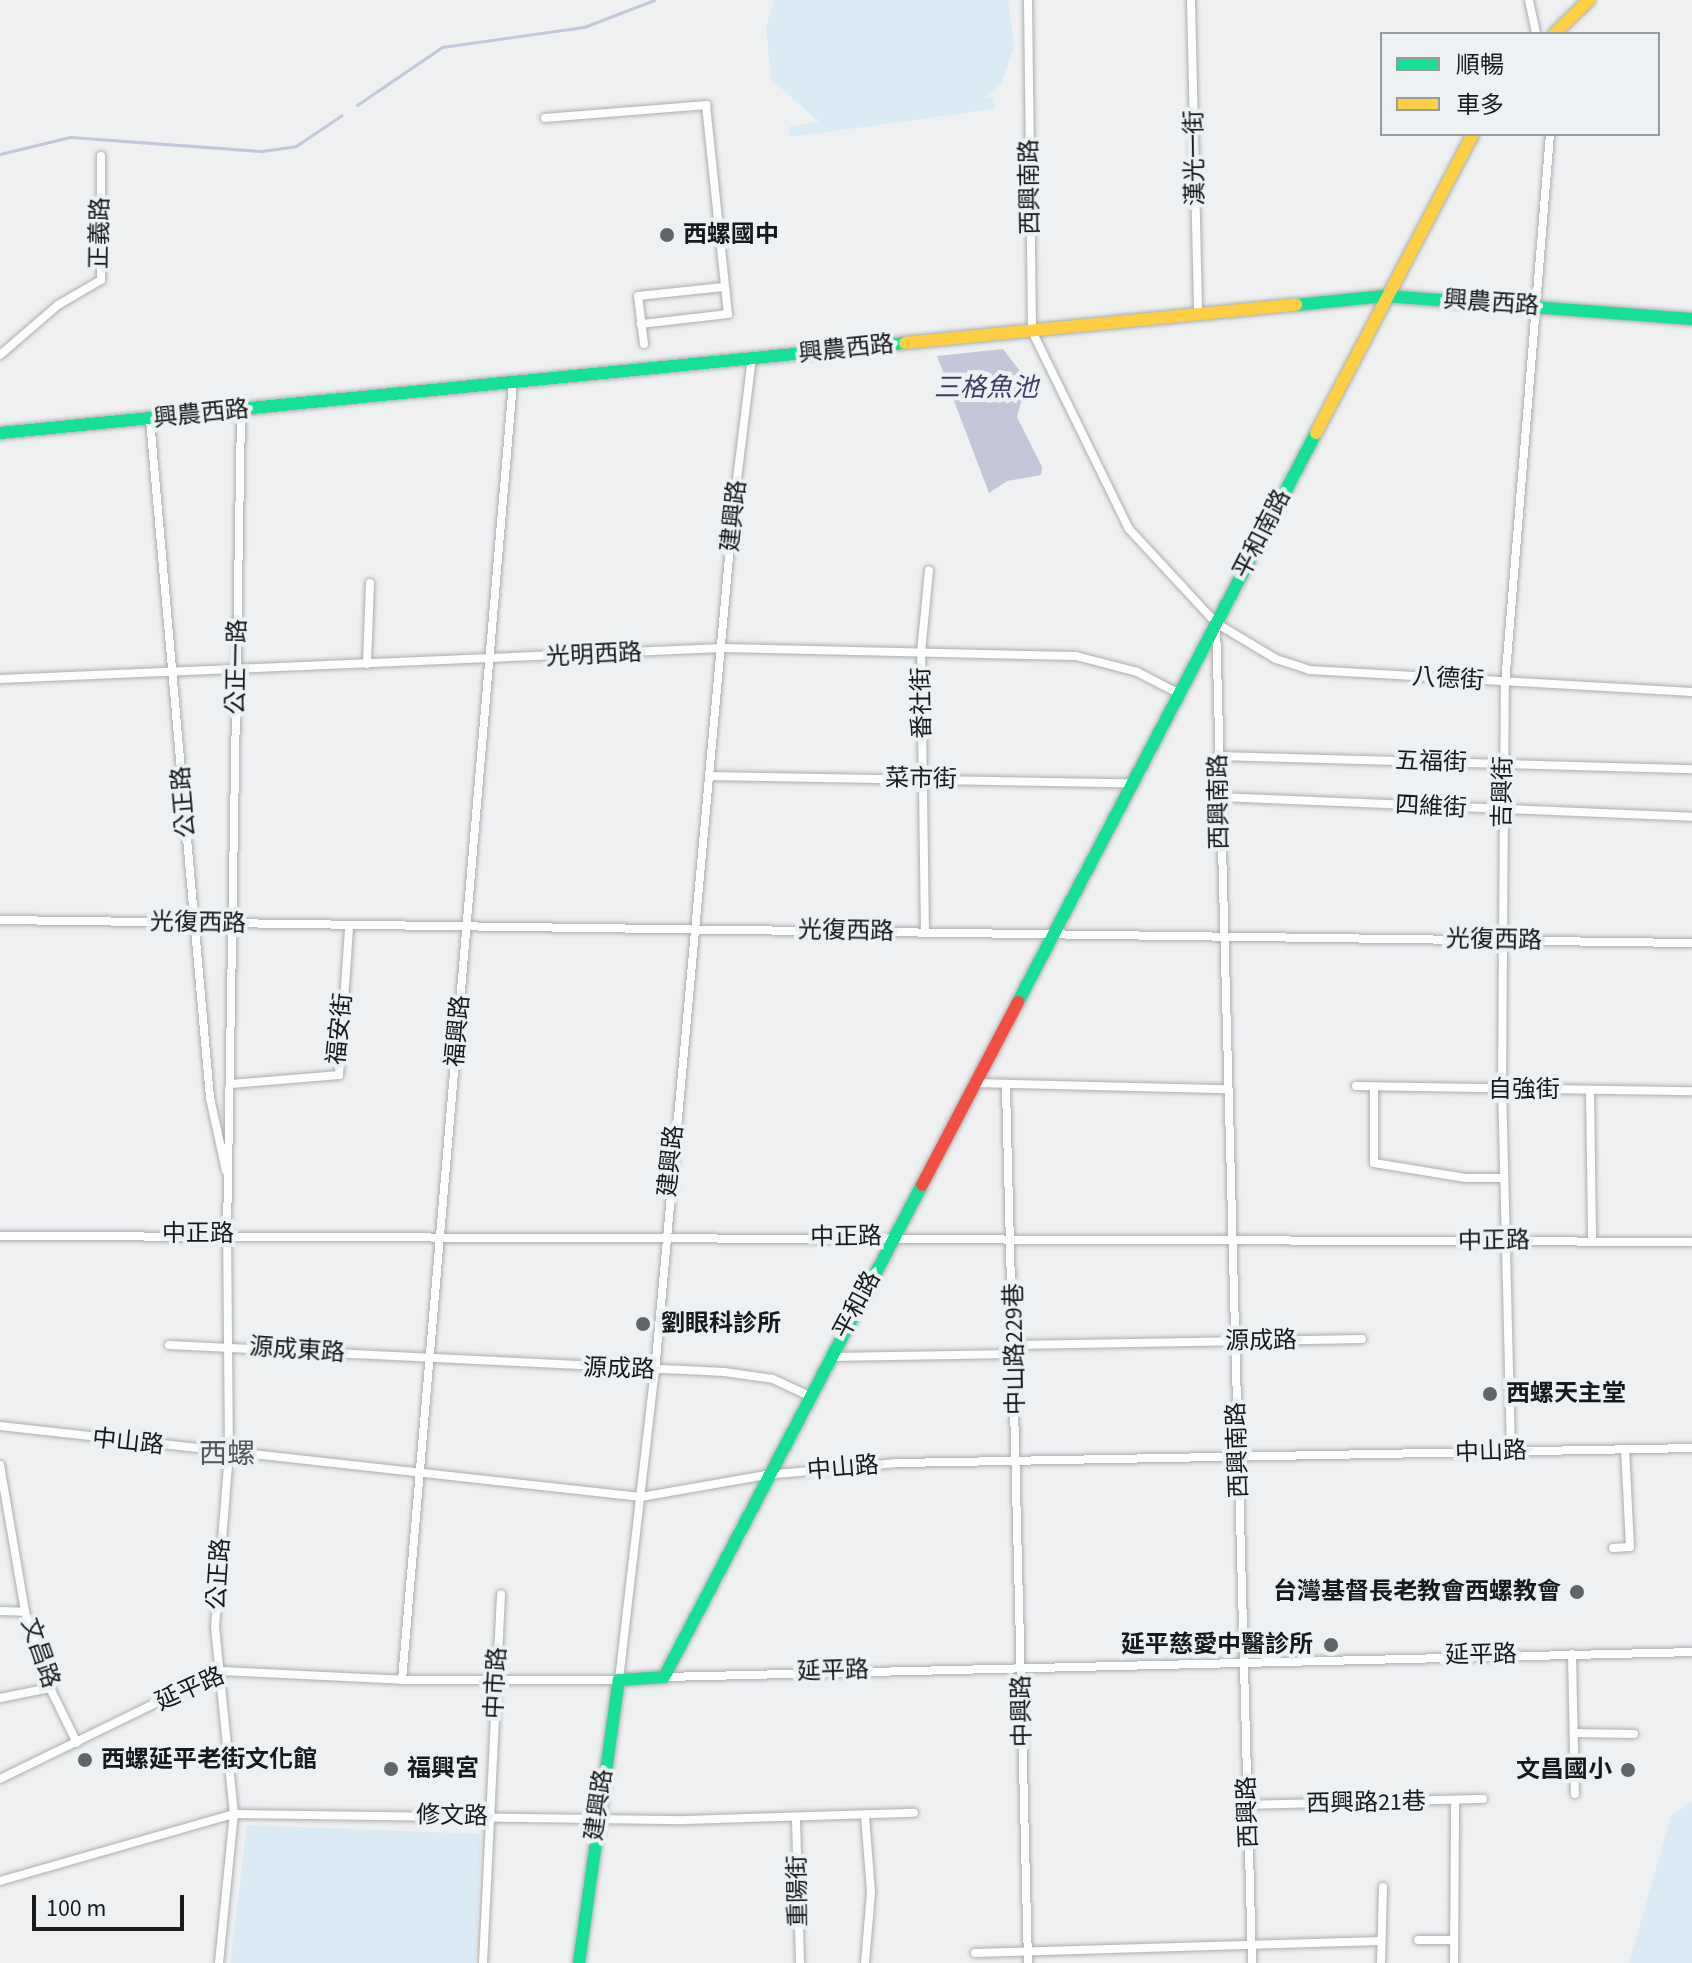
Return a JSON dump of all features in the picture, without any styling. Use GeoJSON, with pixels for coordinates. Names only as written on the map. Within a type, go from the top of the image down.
{"type":"FeatureCollection","features":[{"type":"Feature","properties":{"kind":"main road"},"geometry":{"type":"LineString","coordinates":[[1556,32],[1589,0]]}},
{"type":"Feature","properties":{"kind":"main road","name":"平和南路"},"geometry":{"type":"LineString","coordinates":[[1051,934],[1472,136]]}},
{"type":"Feature","properties":{"kind":"main road","name":"興農西路"},"geometry":{"type":"LineString","coordinates":[[0,433],[1385,296],[1692,319]]}},
{"type":"Feature","properties":{"kind":"main road","name":"平和路"},"geometry":{"type":"LineString","coordinates":[[664,1677],[807,1395],[894,1236],[1051,934]]}},
{"type":"Feature","properties":{"kind":"main road","name":"延平路"},"geometry":{"type":"LineString","coordinates":[[619,1680],[664,1677]]}},
{"type":"Feature","properties":{"kind":"main road","name":"建興路"},"geometry":{"type":"LineString","coordinates":[[579,1963],[596,1819],[619,1680]]}},
{"type":"Feature","properties":{"kind":"street","name":"西興南路"},"geometry":{"type":"LineString","coordinates":[[1028,0],[1032,331],[1129,529],[1216,623],[1229,1243],[1244,1661]]}},
{"type":"Feature","properties":{"kind":"street","name":"漢光一街"},"geometry":{"type":"LineString","coordinates":[[1191,0],[1198,316]]}},
{"type":"Feature","properties":{"kind":"street"},"geometry":{"type":"LineString","coordinates":[[1529,0],[1536,32]]}},
{"type":"Feature","properties":{"kind":"street"},"geometry":{"type":"LineString","coordinates":[[545,118],[706,105],[728,314],[641,324]]}},
{"type":"Feature","properties":{"kind":"street","name":"吉興街"},"geometry":{"type":"LineString","coordinates":[[1511,1452],[1502,1090],[1505,684],[1550,136]]}},
{"type":"Feature","properties":{"kind":"street","name":"正義路"},"geometry":{"type":"LineString","coordinates":[[0,355],[58,305],[101,280],[101,156]]}},
{"type":"Feature","properties":{"kind":"street"},"geometry":{"type":"LineString","coordinates":[[644,344],[638,296],[724,287]]}},
{"type":"Feature","properties":{"kind":"street","name":"建興路"},"geometry":{"type":"LineString","coordinates":[[619,1680],[655,1371],[663,1237],[752,358]]}},
{"type":"Feature","properties":{"kind":"street","name":"福興路"},"geometry":{"type":"LineString","coordinates":[[402,1680],[426,1360],[468,928],[513,382]]}},
{"type":"Feature","properties":{"kind":"street","name":"公正一路"},"geometry":{"type":"LineString","coordinates":[[234,923],[241,411]]}},
{"type":"Feature","properties":{"kind":"street","name":"公正路"},"geometry":{"type":"LineString","coordinates":[[150,420],[210,1098],[229,1183]]}},
{"type":"Feature","properties":{"kind":"street","name":"番社街"},"geometry":{"type":"LineString","coordinates":[[925,933],[921,653],[929,570]]}},
{"type":"Feature","properties":{"kind":"street"},"geometry":{"type":"LineString","coordinates":[[367,664],[370,583]]}},
{"type":"Feature","properties":{"kind":"street","name":"八德街"},"geometry":{"type":"LineString","coordinates":[[1216,623],[1276,659],[1309,670],[1505,684],[1692,692]]}},
{"type":"Feature","properties":{"kind":"street","name":"光明西路"},"geometry":{"type":"LineString","coordinates":[[0,679],[723,648],[1076,656],[1137,672],[1180,694]]}},
{"type":"Feature","properties":{"kind":"street","name":"五福街"},"geometry":{"type":"LineString","coordinates":[[1218,756],[1692,769]]}},
{"type":"Feature","properties":{"kind":"street","name":"菜市街"},"geometry":{"type":"LineString","coordinates":[[711,776],[1131,783]]}},
{"type":"Feature","properties":{"kind":"street","name":"四維街"},"geometry":{"type":"LineString","coordinates":[[1219,797],[1692,817]]}},
{"type":"Feature","properties":{"kind":"street","name":"光復西路"},"geometry":{"type":"LineString","coordinates":[[0,920],[1692,943]]}},
{"type":"Feature","properties":{"kind":"street","name":"公正路"},"geometry":{"type":"LineString","coordinates":[[219,1963],[234,1814],[215,1627],[229,1454],[227,1233],[234,923]]}},
{"type":"Feature","properties":{"kind":"street","name":"福安街"},"geometry":{"type":"LineString","coordinates":[[232,1084],[339,1075],[349,927]]}},
{"type":"Feature","properties":{"kind":"street"},"geometry":{"type":"LineString","coordinates":[[974,1083],[1006,1087],[1226,1089]]}},
{"type":"Feature","properties":{"kind":"street","name":"自強街"},"geometry":{"type":"LineString","coordinates":[[1356,1086],[1692,1091]]}},
{"type":"Feature","properties":{"kind":"street","name":"中山路229巷"},"geometry":{"type":"LineString","coordinates":[[1006,1087],[1013,1238],[1017,1460]]}},
{"type":"Feature","properties":{"kind":"street"},"geometry":{"type":"LineString","coordinates":[[1374,1088],[1374,1163],[1466,1178],[1504,1178]]}},
{"type":"Feature","properties":{"kind":"street"},"geometry":{"type":"LineString","coordinates":[[1590,1090],[1592,1240]]}},
{"type":"Feature","properties":{"kind":"street","name":"中正路"},"geometry":{"type":"LineString","coordinates":[[0,1236],[227,1233],[894,1236],[1229,1243],[1692,1242]]}},
{"type":"Feature","properties":{"kind":"street","name":"源成路"},"geometry":{"type":"LineString","coordinates":[[829,1357],[1362,1339]]}},
{"type":"Feature","properties":{"kind":"street","name":"源成東路"},"geometry":{"type":"LineString","coordinates":[[169,1345],[228,1345],[426,1360]]}},
{"type":"Feature","properties":{"kind":"street","name":"源成路"},"geometry":{"type":"LineString","coordinates":[[426,1360],[773,1379],[807,1395]]}},
{"type":"Feature","properties":{"kind":"street","name":"中山路"},"geometry":{"type":"LineString","coordinates":[[0,1426],[229,1454],[641,1497],[766,1475],[1017,1460],[1692,1448]]}},
{"type":"Feature","properties":{"kind":"street"},"geometry":{"type":"LineString","coordinates":[[1613,1548],[1630,1547],[1625,1449]]}},
{"type":"Feature","properties":{"kind":"street","name":"中興路"},"geometry":{"type":"LineString","coordinates":[[1017,1460],[1028,1963]]}},
{"type":"Feature","properties":{"kind":"street","name":"文昌路"},"geometry":{"type":"LineString","coordinates":[[0,1465],[25,1612],[50,1688],[77,1743]]}},
{"type":"Feature","properties":{"kind":"street","name":"中市路"},"geometry":{"type":"LineString","coordinates":[[483,1963],[501,1594]]}},
{"type":"Feature","properties":{"kind":"street"},"geometry":{"type":"LineString","coordinates":[[0,1611],[25,1612]]}},
{"type":"Feature","properties":{"kind":"street","name":"延平路"},"geometry":{"type":"LineString","coordinates":[[664,1677],[1021,1664],[1692,1652]]}},
{"type":"Feature","properties":{"kind":"street"},"geometry":{"type":"LineString","coordinates":[[1572,1654],[1575,1794]]}},
{"type":"Feature","properties":{"kind":"street","name":"西興路"},"geometry":{"type":"LineString","coordinates":[[1244,1661],[1252,1963]]}},
{"type":"Feature","properties":{"kind":"street","name":"延平路"},"geometry":{"type":"LineString","coordinates":[[0,1779],[221,1671],[402,1680],[495,1677],[619,1680]]}},
{"type":"Feature","properties":{"kind":"street"},"geometry":{"type":"LineString","coordinates":[[0,1698],[50,1688]]}},
{"type":"Feature","properties":{"kind":"street"},"geometry":{"type":"LineString","coordinates":[[1575,1733],[1634,1734]]}},
{"type":"Feature","properties":{"kind":"street","name":"西興路21巷"},"geometry":{"type":"LineString","coordinates":[[1248,1805],[1483,1799]]}},
{"type":"Feature","properties":{"kind":"street"},"geometry":{"type":"LineString","coordinates":[[1454,1963],[1455,1801]]}},
{"type":"Feature","properties":{"kind":"street","name":"修文路"},"geometry":{"type":"LineString","coordinates":[[0,1881],[234,1814],[796,1819],[914,1813]]}},
{"type":"Feature","properties":{"kind":"street"},"geometry":{"type":"LineString","coordinates":[[865,1816],[871,1892],[865,1963]]}},
{"type":"Feature","properties":{"kind":"street","name":"重陽街"},"geometry":{"type":"LineString","coordinates":[[796,1819],[800,1963]]}},
{"type":"Feature","properties":{"kind":"street"},"geometry":{"type":"LineString","coordinates":[[1381,1963],[1383,1887]]}},
{"type":"Feature","properties":{"kind":"street"},"geometry":{"type":"LineString","coordinates":[[1418,1940],[1454,1940]]}},
{"type":"Feature","properties":{"kind":"street"},"geometry":{"type":"LineString","coordinates":[[975,1953],[1252,1942],[1381,1941]]}},
{"type":"Feature","properties":{"kind":"shaded area"},"geometry":{"type":"Polygon","coordinates":[[[774,0],[1008,0],[1014,47],[1002,82],[984,98],[993,97],[995,109],[790,137],[789,127],[819,122],[771,79],[766,27],[774,0]]]}},
{"type":"Feature","properties":{"kind":"shaded area"},"geometry":{"type":"Polygon","coordinates":[[[1692,1802],[1692,1963],[1629,1963],[1671,1816],[1692,1802]]]}},
{"type":"Feature","properties":{"kind":"shaded area"},"geometry":{"type":"Polygon","coordinates":[[[247,1825],[481,1834],[475,1963],[230,1963],[247,1825]]]}},
{"type":"Feature","properties":{"kind":"water","name":"三格魚池"},"geometry":{"type":"Polygon","coordinates":[[[1003,349],[1027,380],[1017,417],[1042,467],[1041,475],[1007,481],[989,493],[937,356],[1003,349]]]}},
{"type":"Feature","properties":{"kind":"waterway"},"geometry":{"type":"LineString","coordinates":[[357,105],[442,47],[584,27],[654,0]]}},
{"type":"Feature","properties":{"kind":"waterway"},"geometry":{"type":"LineString","coordinates":[[0,154],[70,137],[262,151],[296,146],[342,115]]}},
{"type":"Feature","properties":{"kind":"traffic: fast"},"geometry":{"type":"LineString","coordinates":[[1296,305],[1385,296],[1692,319]]}},
{"type":"Feature","properties":{"kind":"traffic: fast"},"geometry":{"type":"LineString","coordinates":[[0,433],[905,343]]}},
{"type":"Feature","properties":{"kind":"traffic: fast"},"geometry":{"type":"LineString","coordinates":[[1018,1002],[1316,433]]}},
{"type":"Feature","properties":{"kind":"traffic: fast"},"geometry":{"type":"LineString","coordinates":[[579,1963],[619,1680],[664,1677],[922,1185]]}},
{"type":"Feature","properties":{"kind":"traffic: slow"},"geometry":{"type":"LineString","coordinates":[[1556,32],[1589,0]]}},
{"type":"Feature","properties":{"kind":"traffic: slow"},"geometry":{"type":"LineString","coordinates":[[1316,433],[1472,136]]}},
{"type":"Feature","properties":{"kind":"traffic: slow"},"geometry":{"type":"LineString","coordinates":[[905,343],[1296,305]]}},
{"type":"Feature","properties":{"kind":"traffic: jam"},"geometry":{"type":"LineString","coordinates":[[922,1185],[1018,1002]]}},
{"type":"Feature","properties":{"kind":"place","name":"西螺國中"},"geometry":{"type":"Point","coordinates":[667,235]}},
{"type":"Feature","properties":{"kind":"place","name":"劉眼科診所"},"geometry":{"type":"Point","coordinates":[643,1324]}},
{"type":"Feature","properties":{"kind":"place","name":"西螺天主堂"},"geometry":{"type":"Point","coordinates":[1490,1394]}},
{"type":"Feature","properties":{"kind":"place","name":"台灣基督長老教會西螺教會"},"geometry":{"type":"Point","coordinates":[1577,1592]}},
{"type":"Feature","properties":{"kind":"place","name":"延平慈愛中醫診所"},"geometry":{"type":"Point","coordinates":[1331,1645]}},
{"type":"Feature","properties":{"kind":"place","name":"西螺延平老街文化館"},"geometry":{"type":"Point","coordinates":[85,1760]}},
{"type":"Feature","properties":{"kind":"place","name":"福興宮"},"geometry":{"type":"Point","coordinates":[391,1769]}},
{"type":"Feature","properties":{"kind":"place","name":"文昌國小"},"geometry":{"type":"Point","coordinates":[1628,1770]}},
{"type":"Feature","properties":{"kind":"district","name":"西螺"},"geometry":{"type":"Point","coordinates":[227,1454]}}]}
